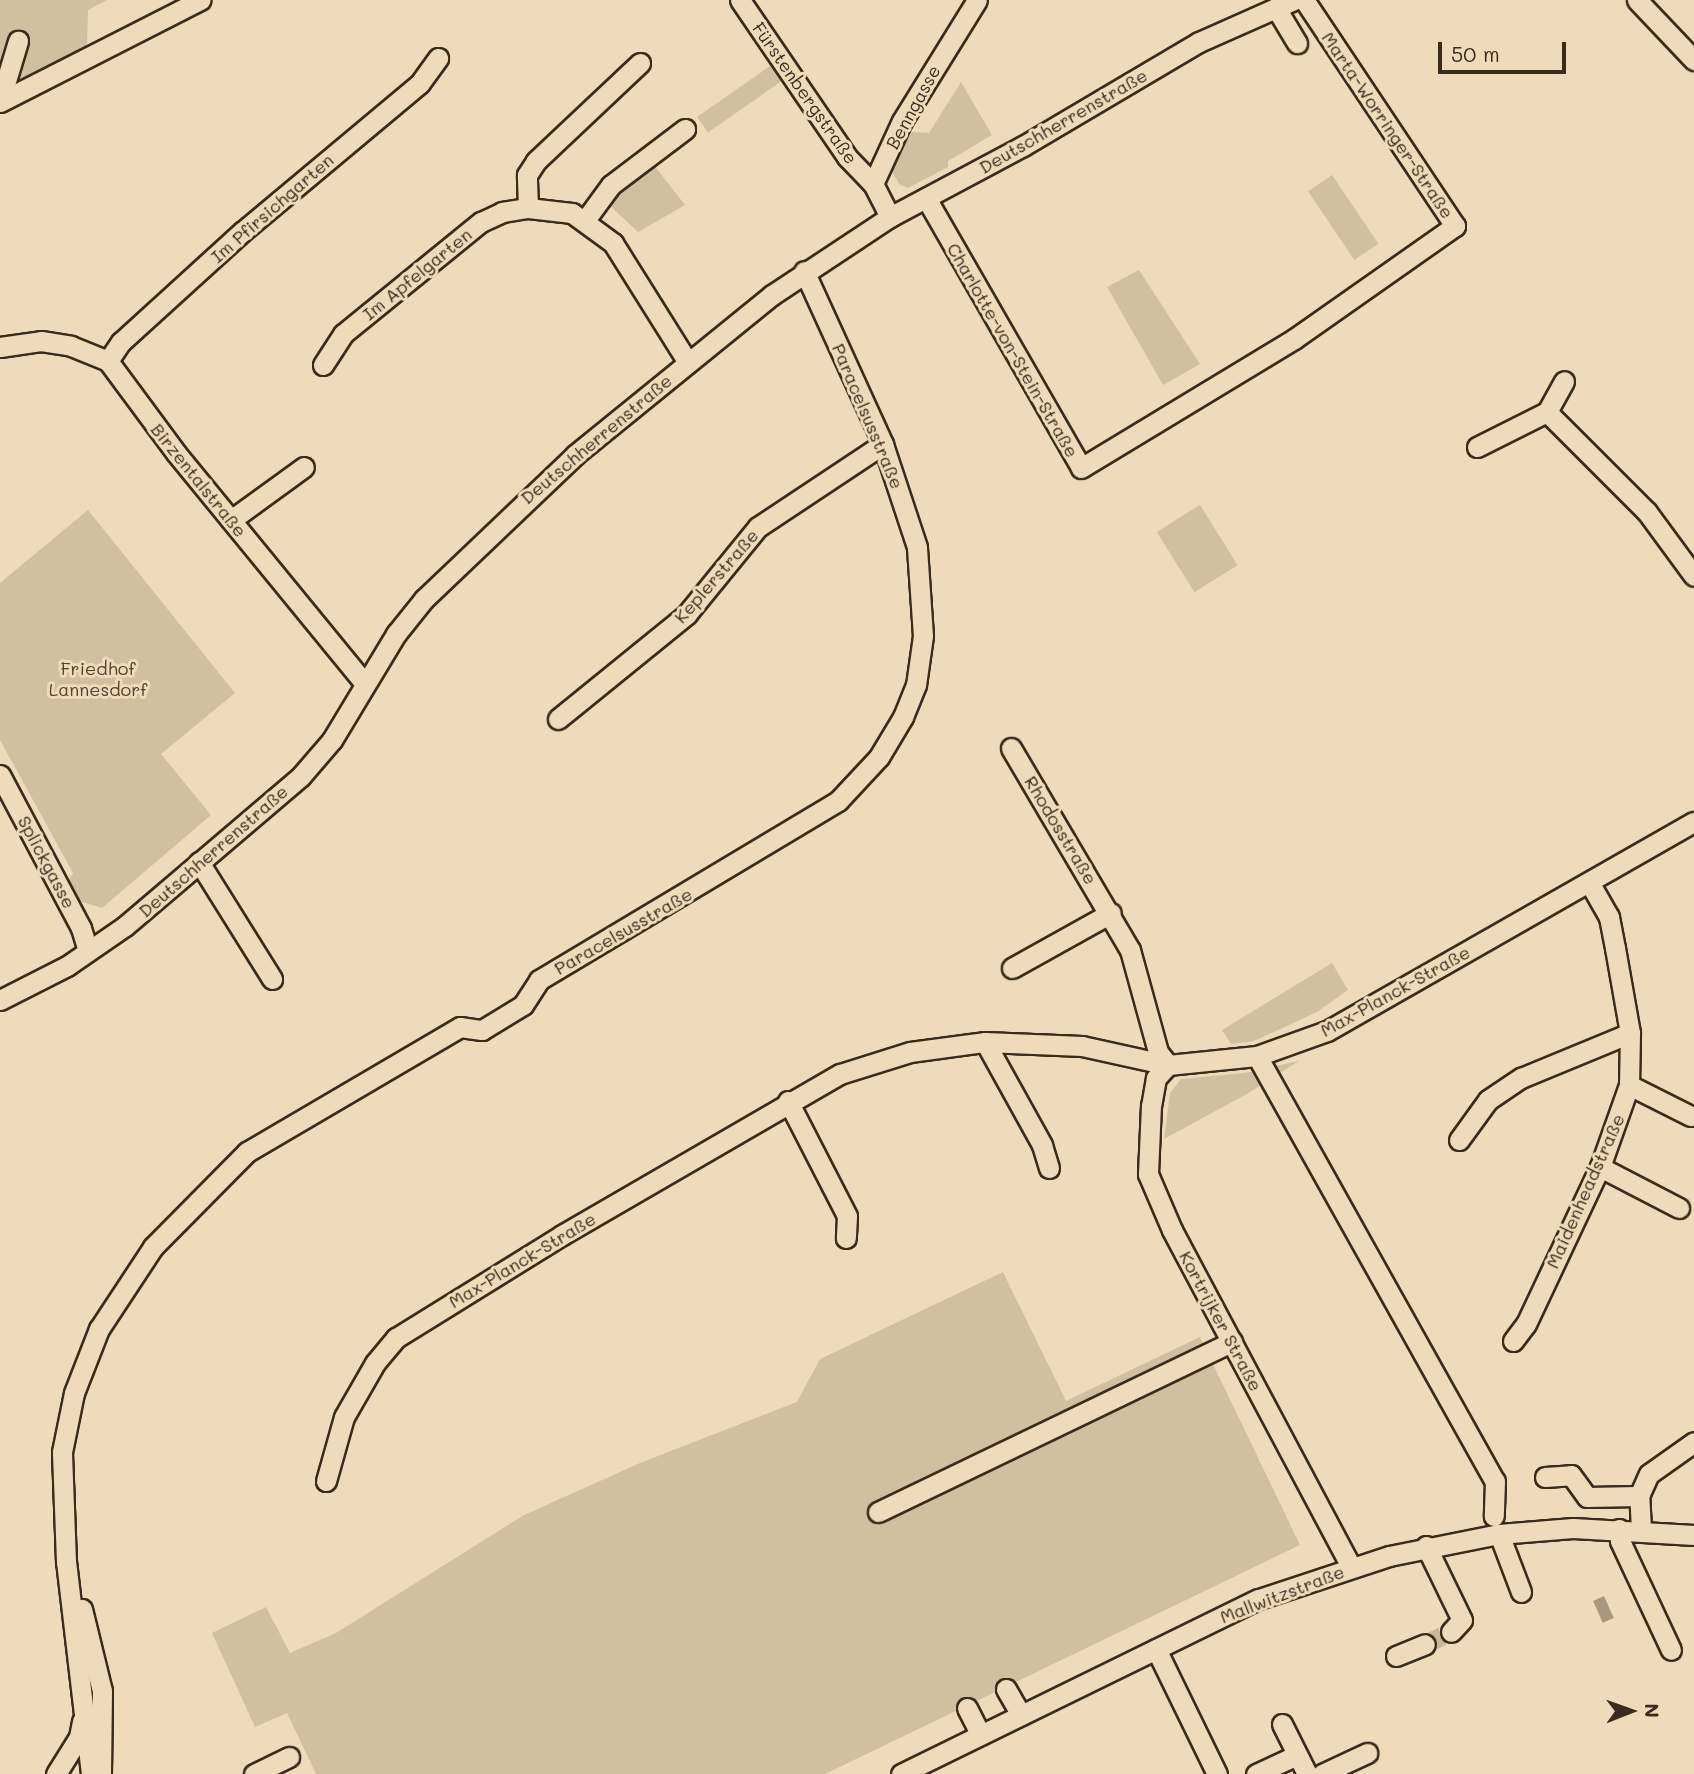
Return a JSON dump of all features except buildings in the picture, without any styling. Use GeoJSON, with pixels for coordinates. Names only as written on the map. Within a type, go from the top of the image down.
{"type":"FeatureCollection","features":[{"type":"Feature","properties":{"kind":"street"},"geometry":{"type":"LineString","coordinates":[[0,101],[201,0]]}},
{"type":"Feature","properties":{"kind":"street","name":"Fürstenbergstraße"},"geometry":{"type":"LineString","coordinates":[[740,0],[847,157],[873,184]]}},
{"type":"Feature","properties":{"kind":"street","name":"Benngasse"},"geometry":{"type":"LineString","coordinates":[[873,184],[901,121],[977,0]]}},
{"type":"Feature","properties":{"kind":"street","name":"Marta-Worringer-Straße"},"geometry":{"type":"LineString","coordinates":[[1294,339],[1453,223],[1304,0]]}},
{"type":"Feature","properties":{"kind":"street"},"geometry":{"type":"LineString","coordinates":[[1636,0],[1694,60]]}},
{"type":"Feature","properties":{"kind":"street"},"geometry":{"type":"LineString","coordinates":[[1285,4],[1297,43]]}},
{"type":"Feature","properties":{"kind":"street","name":"Deutschherrenstraße"},"geometry":{"type":"LineString","coordinates":[[0,1000],[88,951],[125,926],[301,776],[332,740],[364,683],[424,599],[508,514],[687,361],[804,271],[890,217],[1199,42],[1285,4]]}},
{"type":"Feature","properties":{"kind":"street"},"geometry":{"type":"LineString","coordinates":[[0,101],[19,41]]}},
{"type":"Feature","properties":{"kind":"street","name":"Im Pfirsichgarten"},"geometry":{"type":"LineString","coordinates":[[108,361],[121,342],[242,232],[420,83],[438,58]]}},
{"type":"Feature","properties":{"kind":"street"},"geometry":{"type":"LineString","coordinates":[[528,208],[527,175],[537,161],[640,63]]}},
{"type":"Feature","properties":{"kind":"street"},"geometry":{"type":"LineString","coordinates":[[685,128],[611,185],[586,219],[613,243],[687,361]]}},
{"type":"Feature","properties":{"kind":"street"},"geometry":{"type":"LineString","coordinates":[[873,184],[890,217]]}},
{"type":"Feature","properties":{"kind":"street","name":"Charlotte-von-Stein-Straße"},"geometry":{"type":"LineString","coordinates":[[926,198],[1081,468],[1294,339]]}},
{"type":"Feature","properties":{"kind":"street","name":"Im Apfelgarten"},"geometry":{"type":"LineString","coordinates":[[323,365],[343,334],[481,222],[502,212],[528,208],[586,219]]}},
{"type":"Feature","properties":{"kind":"street","name":"Paracelsusstraße"},"geometry":{"type":"LineString","coordinates":[[91,1774],[66,1562],[62,1452],[83,1369],[99,1329],[153,1247],[207,1189],[247,1152],[454,1030],[482,1030],[523,1005],[539,980],[838,801],[879,757],[916,685],[923,636],[917,547],[883,444],[804,271]]}},
{"type":"Feature","properties":{"kind":"street","name":"Birzentalstraße"},"geometry":{"type":"LineString","coordinates":[[0,347],[41,341],[72,346],[108,361],[231,520],[364,683]]}},
{"type":"Feature","properties":{"kind":"street"},"geometry":{"type":"LineString","coordinates":[[1477,447],[1547,412],[1564,381]]}},
{"type":"Feature","properties":{"kind":"street"},"geometry":{"type":"LineString","coordinates":[[1547,412],[1647,512],[1694,576]]}},
{"type":"Feature","properties":{"kind":"street","name":"Keplerstraße"},"geometry":{"type":"LineString","coordinates":[[558,719],[687,614],[758,527],[883,444]]}},
{"type":"Feature","properties":{"kind":"street"},"geometry":{"type":"LineString","coordinates":[[231,520],[304,467]]}},
{"type":"Feature","properties":{"kind":"street","name":"Rhodosstraße"},"geometry":{"type":"LineString","coordinates":[[1011,748],[1111,913],[1130,950],[1158,1052],[1168,1065]]}},
{"type":"Feature","properties":{"kind":"street","name":"Splickgasse"},"geometry":{"type":"LineString","coordinates":[[0,775],[81,928],[88,951]]}},
{"type":"Feature","properties":{"kind":"street","name":"Max-Planck-Straße"},"geometry":{"type":"LineString","coordinates":[[326,1481],[344,1417],[375,1363],[396,1338],[788,1101],[840,1074],[910,1052],[985,1042],[1082,1046],[1168,1065],[1256,1056],[1327,1031],[1694,822]]}},
{"type":"Feature","properties":{"kind":"street"},"geometry":{"type":"LineString","coordinates":[[200,862],[272,979]]}},
{"type":"Feature","properties":{"kind":"street","name":"Maidenheadstraße"},"geometry":{"type":"LineString","coordinates":[[1513,1341],[1527,1324],[1600,1167],[1629,1085],[1630,1033],[1608,917],[1589,882]]}},
{"type":"Feature","properties":{"kind":"street"},"geometry":{"type":"LineString","coordinates":[[1012,968],[1111,913]]}},
{"type":"Feature","properties":{"kind":"street"},"geometry":{"type":"LineString","coordinates":[[1458,1140],[1488,1100],[1521,1078],[1630,1033]]}},
{"type":"Feature","properties":{"kind":"street"},"geometry":{"type":"LineString","coordinates":[[985,1042],[1042,1144],[1049,1168]]}},
{"type":"Feature","properties":{"kind":"street"},"geometry":{"type":"LineString","coordinates":[[1256,1056],[1495,1480],[1497,1525],[1521,1592]]}},
{"type":"Feature","properties":{"kind":"street","name":"Kortrijker Straße"},"geometry":{"type":"LineString","coordinates":[[1168,1065],[1156,1078],[1151,1105],[1148,1174],[1232,1342],[1351,1567]]}},
{"type":"Feature","properties":{"kind":"street"},"geometry":{"type":"LineString","coordinates":[[1629,1085],[1691,1115]]}},
{"type":"Feature","properties":{"kind":"street"},"geometry":{"type":"LineString","coordinates":[[788,1101],[846,1216],[846,1238]]}},
{"type":"Feature","properties":{"kind":"street"},"geometry":{"type":"LineString","coordinates":[[1600,1167],[1679,1208]]}},
{"type":"Feature","properties":{"kind":"street"},"geometry":{"type":"LineString","coordinates":[[878,1512],[1232,1342]]}},
{"type":"Feature","properties":{"kind":"street"},"geometry":{"type":"LineString","coordinates":[[1641,1530],[1639,1496],[1649,1474],[1694,1442]]}},
{"type":"Feature","properties":{"kind":"street"},"geometry":{"type":"LineString","coordinates":[[1545,1477],[1571,1475],[1587,1497],[1639,1496]]}},
{"type":"Feature","properties":{"kind":"street","name":"Mallwitzstraße"},"geometry":{"type":"LineString","coordinates":[[901,1774],[1259,1599],[1351,1567],[1497,1525],[1641,1530],[1694,1535]]}},
{"type":"Feature","properties":{"kind":"street"},"geometry":{"type":"LineString","coordinates":[[1619,1529],[1620,1541],[1671,1650]]}},
{"type":"Feature","properties":{"kind":"street"},"geometry":{"type":"LineString","coordinates":[[1426,1546],[1462,1620],[1451,1632]]}},
{"type":"Feature","properties":{"kind":"street","name":"Paracelsusstraße"},"geometry":{"type":"LineString","coordinates":[[66,1562],[92,1642],[102,1691],[101,1774]]}},
{"type":"Feature","properties":{"kind":"street"},"geometry":{"type":"LineString","coordinates":[[1396,1656],[1425,1644]]}},
{"type":"Feature","properties":{"kind":"street"},"geometry":{"type":"LineString","coordinates":[[1156,1648],[1217,1774]]}},
{"type":"Feature","properties":{"kind":"street"},"geometry":{"type":"LineString","coordinates":[[1006,1689],[1021,1716]]}},
{"type":"Feature","properties":{"kind":"street"},"geometry":{"type":"LineString","coordinates":[[967,1708],[981,1735]]}},
{"type":"Feature","properties":{"kind":"street","name":"Paracelsusstraße"},"geometry":{"type":"LineString","coordinates":[[55,1774],[79,1737],[84,1713]]}},
{"type":"Feature","properties":{"kind":"street"},"geometry":{"type":"LineString","coordinates":[[1282,1724],[1307,1774]]}},
{"type":"Feature","properties":{"kind":"street"},"geometry":{"type":"LineString","coordinates":[[1322,1774],[1367,1753]]}},
{"type":"Feature","properties":{"kind":"street"},"geometry":{"type":"LineString","coordinates":[[1269,1771],[1297,1755]]}},
{"type":"Feature","properties":{"kind":"street"},"geometry":{"type":"LineString","coordinates":[[254,1774],[289,1756]]}},
{"type":"Feature","properties":{"kind":"green space"},"geometry":{"type":"Polygon","coordinates":[[[0,0],[107,0],[88,10],[87,47],[0,88],[0,0]]]}},
{"type":"Feature","properties":{"kind":"green space"},"geometry":{"type":"Polygon","coordinates":[[[770,66],[781,82],[708,133],[697,117],[770,66]]]}},
{"type":"Feature","properties":{"kind":"green space"},"geometry":{"type":"Polygon","coordinates":[[[961,82],[992,135],[948,161],[948,167],[908,188],[900,185],[891,170],[912,132],[929,133],[961,82]]]}},
{"type":"Feature","properties":{"kind":"green space"},"geometry":{"type":"Polygon","coordinates":[[[653,164],[685,205],[638,232],[605,201],[653,164]]]}},
{"type":"Feature","properties":{"kind":"green space"},"geometry":{"type":"Polygon","coordinates":[[[1332,175],[1378,244],[1354,260],[1308,191],[1332,175]]]}},
{"type":"Feature","properties":{"kind":"green space"},"geometry":{"type":"Polygon","coordinates":[[[1139,270],[1200,364],[1163,385],[1107,287],[1139,270]]]}},
{"type":"Feature","properties":{"kind":"green space"},"geometry":{"type":"Polygon","coordinates":[[[1200,505],[1238,565],[1194,592],[1157,532],[1200,505]]]}},
{"type":"Feature","properties":{"kind":"green space","name":"Friedhof Lannesdorf"},"geometry":{"type":"Polygon","coordinates":[[[88,510],[235,693],[161,754],[211,815],[102,908],[79,901],[69,880],[73,873],[0,740],[0,583],[88,510]]]}},
{"type":"Feature","properties":{"kind":"green space"},"geometry":{"type":"Polygon","coordinates":[[[1332,963],[1348,990],[1317,1012],[1254,1041],[1231,1044],[1222,1030],[1332,963]]]}},
{"type":"Feature","properties":{"kind":"green space"},"geometry":{"type":"Polygon","coordinates":[[[1299,1061],[1245,1095],[1164,1139],[1170,1093],[1181,1079],[1244,1073],[1299,1061]]]}},
{"type":"Feature","properties":{"kind":"green space"},"geometry":{"type":"Polygon","coordinates":[[[1003,1272],[1066,1401],[1200,1337],[1300,1545],[825,1774],[316,1774],[287,1713],[255,1727],[212,1633],[266,1607],[290,1653],[336,1633],[524,1515],[640,1463],[797,1402],[820,1359],[1003,1272]]]}},
{"type":"Feature","properties":{"kind":"shaded area"},"geometry":{"type":"Polygon","coordinates":[[[1604,1596],[1614,1618],[1603,1623],[1593,1601],[1604,1596]]]}},
{"type":"Feature","properties":{"kind":"tunnel"},"geometry":{"type":"LineString","coordinates":[[1425,1644],[1451,1632]]}}]}
